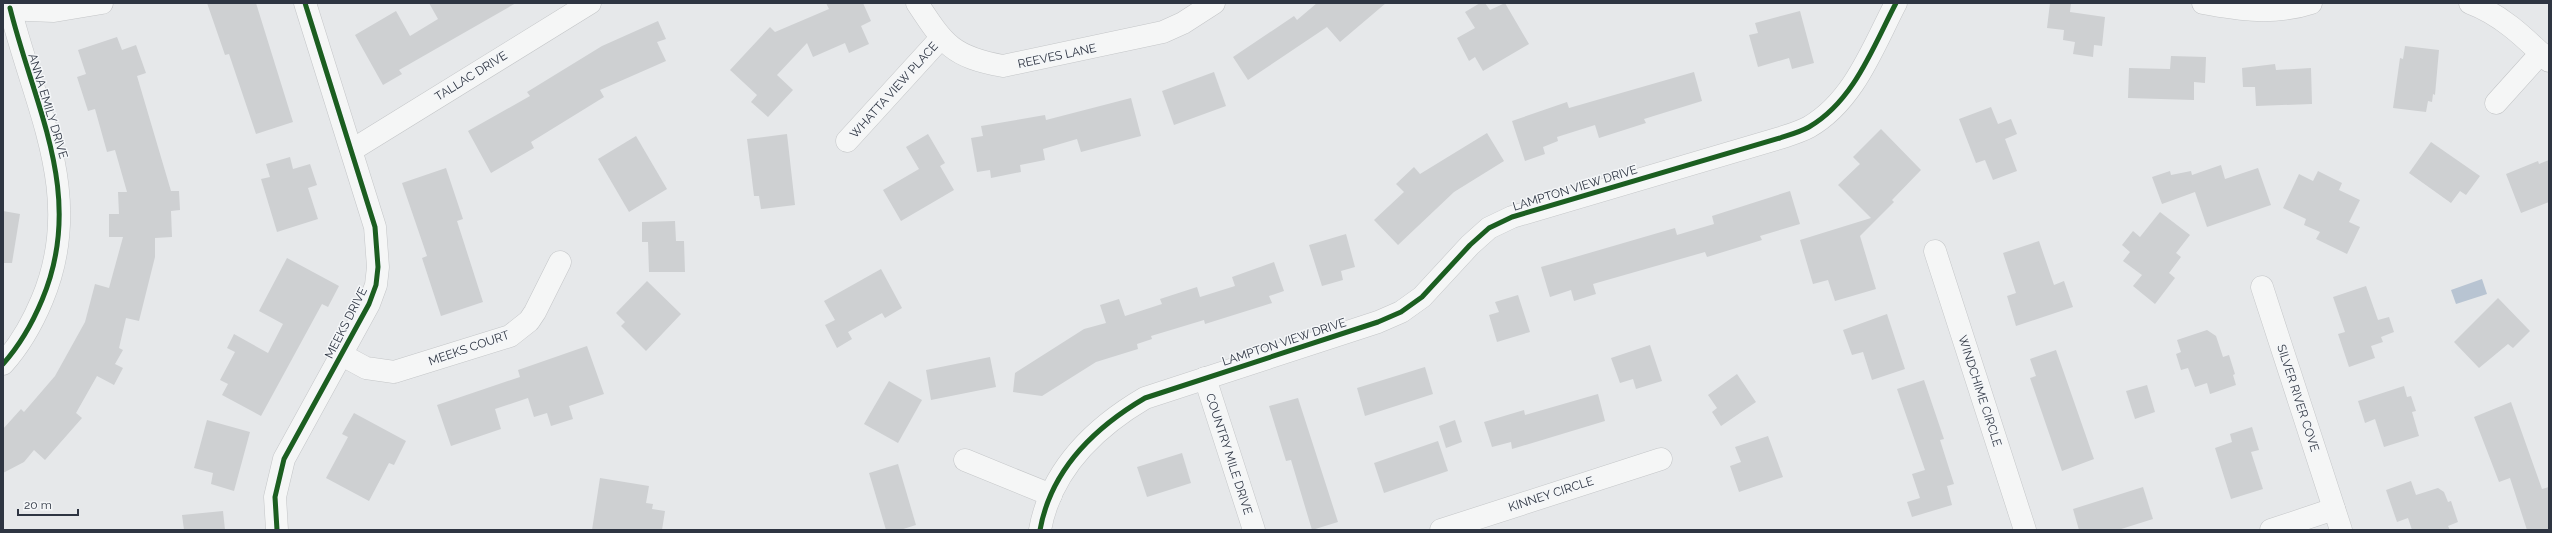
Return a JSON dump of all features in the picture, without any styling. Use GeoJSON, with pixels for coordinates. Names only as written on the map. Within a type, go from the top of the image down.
{"type":"FeatureCollection","features":[{"type":"Feature","properties":{"kind":"street"},"geometry":{"type":"LineString","coordinates":[[7,9],[54,11],[102,3]]}},
{"type":"Feature","properties":{"kind":"street","name":"MEEKS DRIVE"},"geometry":{"type":"LineString","coordinates":[[277,530],[275,497],[284,459],[369,304],[376,285],[378,267],[375,227],[305,3]]}},
{"type":"Feature","properties":{"kind":"street","name":"TALLAC DRIVE"},"geometry":{"type":"LineString","coordinates":[[352,150],[590,3]]}},
{"type":"Feature","properties":{"kind":"street","name":"REEVES LANE"},"geometry":{"type":"LineString","coordinates":[[917,3],[940,39],[959,54],[980,62],[1003,66],[1163,32],[1183,23],[1214,3]]}},
{"type":"Feature","properties":{"kind":"street","name":"LAMPTON VIEW DRIVE"},"geometry":{"type":"LineString","coordinates":[[1040,530],[1051,495],[1066,466],[1084,444],[1115,416],[1145,398],[1378,322],[1401,312],[1422,297],[1489,228],[1512,216],[1780,138],[1808,128],[1832,110],[1851,88],[1896,3]]}},
{"type":"Feature","properties":{"kind":"street"},"geometry":{"type":"LineString","coordinates":[[2204,3],[2237,9],[2267,11],[2296,8],[2311,3]]}},
{"type":"Feature","properties":{"kind":"street"},"geometry":{"type":"LineString","coordinates":[[2470,3],[2492,7],[2545,57],[2496,103]]}},
{"type":"Feature","properties":{"kind":"street","name":"ANNA EMILY DRIVE"},"geometry":{"type":"LineString","coordinates":[[3,364],[21,342],[33,320],[52,276],[60,231],[61,208],[55,163],[7,9]]}},
{"type":"Feature","properties":{"kind":"street","name":"WHATTA VIEW PLACE"},"geometry":{"type":"LineString","coordinates":[[847,141],[940,39]]}},
{"type":"Feature","properties":{"kind":"street","name":"WINDCHIME CIRCLE"},"geometry":{"type":"LineString","coordinates":[[1935,251],[2025,530]]}},
{"type":"Feature","properties":{"kind":"street","name":"MEEKS COURT"},"geometry":{"type":"LineString","coordinates":[[342,355],[366,368],[394,372],[510,336],[529,321],[536,312],[560,262]]}},
{"type":"Feature","properties":{"kind":"street","name":"SILVER RIVER COVE"},"geometry":{"type":"LineString","coordinates":[[2262,287],[2341,530]]}},
{"type":"Feature","properties":{"kind":"street","name":"COUNTRY MILE DRIVE"},"geometry":{"type":"LineString","coordinates":[[1204,378],[1254,530]]}},
{"type":"Feature","properties":{"kind":"street","name":"KINNEY CIRCLE"},"geometry":{"type":"LineString","coordinates":[[1441,530],[1661,459]]}},
{"type":"Feature","properties":{"kind":"street"},"geometry":{"type":"LineString","coordinates":[[965,460],[1051,495]]}},
{"type":"Feature","properties":{"kind":"street"},"geometry":{"type":"LineString","coordinates":[[2271,530],[2334,509]]}},
{"type":"Feature","properties":{"kind":"water"},"geometry":{"type":"Polygon","coordinates":[[[2482,279],[2487,294],[2456,304],[2451,290],[2482,279]]]}},
{"type":"Feature","properties":{"kind":"building"},"geometry":{"type":"Polygon","coordinates":[[[207,3],[256,3],[293,122],[256,134],[229,54],[225,55],[207,3]]]}},
{"type":"Feature","properties":{"kind":"building"},"geometry":{"type":"Polygon","coordinates":[[[429,3],[516,3],[399,70],[402,74],[383,85],[355,35],[396,11],[410,36],[438,19],[429,3]]]}},
{"type":"Feature","properties":{"kind":"building"},"geometry":{"type":"Polygon","coordinates":[[[826,3],[863,3],[871,21],[861,26],[869,44],[849,53],[845,43],[813,57],[807,43],[777,75],[793,90],[768,117],[751,102],[757,95],[730,70],[770,27],[775,32],[829,9],[826,3]]]}},
{"type":"Feature","properties":{"kind":"building"},"geometry":{"type":"Polygon","coordinates":[[[1317,3],[1386,3],[1340,42],[1327,27],[1248,80],[1233,57],[1294,16],[1297,20],[1317,3]]]}},
{"type":"Feature","properties":{"kind":"building"},"geometry":{"type":"Polygon","coordinates":[[[1480,3],[1485,3],[1490,10],[1505,3],[1529,44],[1483,71],[1475,57],[1469,61],[1457,38],[1475,28],[1465,12],[1480,3]]]}},
{"type":"Feature","properties":{"kind":"building"},"geometry":{"type":"Polygon","coordinates":[[[2050,3],[2071,3],[2070,12],[2105,17],[2102,46],[2094,45],[2093,57],[2073,54],[2075,42],[2063,40],[2064,30],[2047,28],[2050,3]]]}},
{"type":"Feature","properties":{"kind":"building"},"geometry":{"type":"Polygon","coordinates":[[[1800,11],[1814,63],[1792,69],[1789,58],[1758,67],[1749,35],[1758,33],[1755,23],[1800,11]]]}},
{"type":"Feature","properties":{"kind":"building"},"geometry":{"type":"Polygon","coordinates":[[[658,21],[666,39],[657,42],[666,61],[600,90],[604,97],[531,142],[534,148],[491,173],[468,131],[530,96],[527,92],[602,46],[658,21]]]}},
{"type":"Feature","properties":{"kind":"building"},"geometry":{"type":"Polygon","coordinates":[[[117,37],[122,50],[136,45],[146,73],[137,76],[171,191],[179,191],[180,210],[171,211],[172,237],[155,238],[155,257],[139,321],[126,318],[119,348],[123,350],[115,364],[123,368],[114,385],[97,376],[76,413],[82,418],[45,460],[34,450],[24,462],[3,473],[3,429],[21,409],[24,412],[55,376],[85,322],[95,284],[109,288],[123,237],[109,237],[109,214],[119,214],[118,192],[127,192],[115,150],[107,152],[95,109],[88,111],[77,77],[86,74],[78,50],[117,37]]]}},
{"type":"Feature","properties":{"kind":"building"},"geometry":{"type":"Polygon","coordinates":[[[2405,46],[2439,50],[2435,95],[2433,94],[2432,102],[2428,101],[2426,112],[2393,108],[2400,58],[2403,59],[2405,46]]]}},
{"type":"Feature","properties":{"kind":"building"},"geometry":{"type":"Polygon","coordinates":[[[2171,56],[2206,57],[2205,83],[2194,82],[2194,100],[2128,98],[2129,68],[2170,69],[2171,56]]]}},
{"type":"Feature","properties":{"kind":"building"},"geometry":{"type":"Polygon","coordinates":[[[2275,64],[2276,70],[2311,68],[2312,104],[2256,106],[2255,87],[2243,87],[2242,68],[2275,64]]]}},
{"type":"Feature","properties":{"kind":"building"},"geometry":{"type":"Polygon","coordinates":[[[1214,72],[1226,106],[1174,125],[1162,91],[1214,72]]]}},
{"type":"Feature","properties":{"kind":"building"},"geometry":{"type":"Polygon","coordinates":[[[1694,72],[1702,101],[1644,119],[1646,123],[1599,138],[1595,125],[1557,137],[1558,141],[1543,147],[1545,154],[1525,161],[1512,121],[1567,102],[1569,108],[1694,72]]]}},
{"type":"Feature","properties":{"kind":"building"},"geometry":{"type":"Polygon","coordinates":[[[1131,98],[1141,136],[1081,152],[1077,139],[1043,149],[1045,160],[1020,165],[1021,172],[991,178],[990,170],[977,172],[971,138],[983,136],[981,126],[1045,115],[1046,120],[1131,98]]]}},
{"type":"Feature","properties":{"kind":"building"},"geometry":{"type":"Polygon","coordinates":[[[1991,107],[1998,124],[2011,119],[2017,134],[2005,139],[2017,171],[1993,180],[1985,160],[1976,163],[1959,119],[1991,107]]]}},
{"type":"Feature","properties":{"kind":"building"},"geometry":{"type":"Polygon","coordinates":[[[1881,129],[1921,170],[1892,200],[1894,202],[1860,236],[1876,289],[1835,301],[1828,280],[1813,284],[1800,240],[1871,218],[1838,185],[1860,164],[1853,157],[1881,129]]]}},
{"type":"Feature","properties":{"kind":"building"},"geometry":{"type":"Polygon","coordinates":[[[1487,133],[1504,161],[1454,192],[1398,245],[1374,220],[1404,192],[1396,184],[1414,167],[1420,174],[1487,133]]]}},
{"type":"Feature","properties":{"kind":"building"},"geometry":{"type":"Polygon","coordinates":[[[787,134],[795,205],[761,209],[759,196],[754,196],[747,139],[787,134]]]}},
{"type":"Feature","properties":{"kind":"building"},"geometry":{"type":"Polygon","coordinates":[[[928,134],[945,163],[940,166],[954,190],[901,221],[883,190],[919,169],[906,147],[928,134]]]}},
{"type":"Feature","properties":{"kind":"building"},"geometry":{"type":"Polygon","coordinates":[[[636,136],[667,189],[629,212],[598,159],[636,136]]]}},
{"type":"Feature","properties":{"kind":"building"},"geometry":{"type":"Polygon","coordinates":[[[2431,142],[2480,176],[2466,195],[2460,191],[2451,203],[2409,173],[2431,142]]]}},
{"type":"Feature","properties":{"kind":"building"},"geometry":{"type":"Polygon","coordinates":[[[290,157],[293,169],[310,164],[317,185],[308,188],[318,219],[277,232],[261,179],[270,177],[266,164],[290,157]]]}},
{"type":"Feature","properties":{"kind":"building"},"geometry":{"type":"Polygon","coordinates":[[[2549,160],[2549,202],[2521,213],[2506,174],[2538,161],[2539,164],[2549,160]]]}},
{"type":"Feature","properties":{"kind":"building"},"geometry":{"type":"Polygon","coordinates":[[[2221,165],[2225,179],[2258,168],[2271,205],[2207,227],[2195,192],[2162,204],[2152,177],[2170,171],[2171,175],[2191,171],[2192,175],[2221,165]]]}},
{"type":"Feature","properties":{"kind":"building"},"geometry":{"type":"Polygon","coordinates":[[[446,168],[463,219],[457,221],[483,302],[441,316],[422,258],[427,256],[402,183],[446,168]]]}},
{"type":"Feature","properties":{"kind":"building"},"geometry":{"type":"Polygon","coordinates":[[[2318,171],[2342,183],[2339,190],[2360,200],[2349,222],[2360,227],[2347,254],[2316,239],[2320,232],[2304,225],[2306,219],[2283,208],[2299,174],[2313,181],[2318,171]]]}},
{"type":"Feature","properties":{"kind":"building"},"geometry":{"type":"Polygon","coordinates":[[[1790,191],[1800,224],[1760,236],[1762,240],[1707,257],[1705,252],[1593,284],[1596,294],[1574,301],[1571,290],[1550,297],[1541,267],[1675,228],[1677,235],[1714,224],[1712,216],[1790,191]]]}},
{"type":"Feature","properties":{"kind":"building"},"geometry":{"type":"Polygon","coordinates":[[[3,211],[20,214],[12,263],[3,263],[3,211]]]}},
{"type":"Feature","properties":{"kind":"building"},"geometry":{"type":"Polygon","coordinates":[[[2160,212],[2190,235],[2176,253],[2181,257],[2169,273],[2175,278],[2155,304],[2133,286],[2142,275],[2123,261],[2130,252],[2122,245],[2133,231],[2140,237],[2160,212]]]}},
{"type":"Feature","properties":{"kind":"building"},"geometry":{"type":"Polygon","coordinates":[[[675,221],[676,241],[684,241],[685,272],[649,272],[648,242],[642,242],[642,222],[675,221]]]}},
{"type":"Feature","properties":{"kind":"building"},"geometry":{"type":"Polygon","coordinates":[[[1346,234],[1355,267],[1341,271],[1343,280],[1322,286],[1309,245],[1346,234]]]}},
{"type":"Feature","properties":{"kind":"building"},"geometry":{"type":"Polygon","coordinates":[[[2039,241],[2054,285],[2064,281],[2073,307],[2016,326],[2007,296],[2016,293],[2003,253],[2039,241]]]}},
{"type":"Feature","properties":{"kind":"building"},"geometry":{"type":"Polygon","coordinates":[[[287,258],[339,286],[328,307],[322,304],[261,416],[222,395],[228,384],[220,380],[235,352],[227,348],[234,334],[268,353],[283,324],[259,311],[287,258]]]}},
{"type":"Feature","properties":{"kind":"building"},"geometry":{"type":"Polygon","coordinates":[[[1274,262],[1284,291],[1269,296],[1272,303],[1205,324],[1204,320],[1151,336],[1152,339],[1137,344],[1138,349],[1096,362],[1042,396],[1013,392],[1015,373],[1084,329],[1106,323],[1100,305],[1119,299],[1125,316],[1162,304],[1160,299],[1197,287],[1200,297],[1235,286],[1232,277],[1274,262]]]}},
{"type":"Feature","properties":{"kind":"building"},"geometry":{"type":"Polygon","coordinates":[[[881,269],[902,308],[885,318],[882,313],[848,332],[852,339],[837,348],[825,325],[835,320],[824,301],[881,269]]]}},
{"type":"Feature","properties":{"kind":"building"},"geometry":{"type":"Polygon","coordinates":[[[647,281],[681,314],[646,351],[621,326],[625,322],[616,313],[647,281]]]}},
{"type":"Feature","properties":{"kind":"building"},"geometry":{"type":"Polygon","coordinates":[[[2366,286],[2378,320],[2389,317],[2394,332],[2381,337],[2383,342],[2371,346],[2375,358],[2349,367],[2338,334],[2345,332],[2333,297],[2366,286]]]}},
{"type":"Feature","properties":{"kind":"building"},"geometry":{"type":"Polygon","coordinates":[[[1518,295],[1530,332],[1497,342],[1489,315],[1499,312],[1495,302],[1518,295]]]}},
{"type":"Feature","properties":{"kind":"building"},"geometry":{"type":"Polygon","coordinates":[[[2498,298],[2530,331],[2513,348],[2508,344],[2479,368],[2454,342],[2498,298]]]}},
{"type":"Feature","properties":{"kind":"building"},"geometry":{"type":"Polygon","coordinates":[[[1887,314],[1905,369],[1872,380],[1863,352],[1852,355],[1843,330],[1887,314]]]}},
{"type":"Feature","properties":{"kind":"building"},"geometry":{"type":"Polygon","coordinates":[[[2207,330],[2216,336],[2223,357],[2229,355],[2235,374],[2233,375],[2236,385],[2210,394],[2207,383],[2195,387],[2188,368],[2181,370],[2176,354],[2181,352],[2177,340],[2207,330]]]}},
{"type":"Feature","properties":{"kind":"building"},"geometry":{"type":"Polygon","coordinates":[[[1650,345],[1662,381],[1636,389],[1633,379],[1620,383],[1611,358],[1650,345]]]}},
{"type":"Feature","properties":{"kind":"building"},"geometry":{"type":"Polygon","coordinates":[[[587,346],[604,394],[569,406],[573,419],[551,426],[547,413],[534,417],[528,398],[495,409],[501,429],[451,446],[437,405],[520,377],[518,370],[587,346]]]}},
{"type":"Feature","properties":{"kind":"building"},"geometry":{"type":"Polygon","coordinates":[[[2056,350],[2094,459],[2062,471],[2030,378],[2036,376],[2030,359],[2056,350]]]}},
{"type":"Feature","properties":{"kind":"building"},"geometry":{"type":"Polygon","coordinates":[[[990,357],[996,387],[931,400],[926,370],[990,357]]]}},
{"type":"Feature","properties":{"kind":"building"},"geometry":{"type":"Polygon","coordinates":[[[1425,367],[1433,394],[1365,416],[1357,388],[1425,367]]]}},
{"type":"Feature","properties":{"kind":"building"},"geometry":{"type":"Polygon","coordinates":[[[1737,374],[1756,402],[1721,426],[1712,412],[1717,408],[1708,395],[1737,374]]]}},
{"type":"Feature","properties":{"kind":"building"},"geometry":{"type":"Polygon","coordinates":[[[1924,380],[1944,439],[1940,440],[1954,484],[1947,486],[1952,505],[1912,517],[1907,502],[1920,498],[1912,474],[1925,470],[1897,389],[1924,380]]]}},
{"type":"Feature","properties":{"kind":"building"},"geometry":{"type":"Polygon","coordinates":[[[889,381],[922,400],[898,443],[864,424],[889,381]]]}},
{"type":"Feature","properties":{"kind":"building"},"geometry":{"type":"Polygon","coordinates":[[[2147,385],[2155,412],[2135,419],[2126,391],[2147,385]]]}},
{"type":"Feature","properties":{"kind":"building"},"geometry":{"type":"Polygon","coordinates":[[[2404,386],[2407,397],[2411,396],[2416,411],[2412,412],[2419,436],[2384,447],[2375,419],[2365,423],[2358,401],[2404,386]]]}},
{"type":"Feature","properties":{"kind":"building"},"geometry":{"type":"Polygon","coordinates":[[[1598,394],[1605,421],[1512,449],[1511,442],[1492,447],[1484,422],[1524,410],[1525,415],[1598,394]]]}},
{"type":"Feature","properties":{"kind":"building"},"geometry":{"type":"Polygon","coordinates":[[[1298,398],[1338,522],[1312,530],[1291,460],[1286,461],[1269,406],[1298,398]]]}},
{"type":"Feature","properties":{"kind":"building"},"geometry":{"type":"Polygon","coordinates":[[[2511,402],[2542,489],[2549,487],[2549,530],[2527,530],[2510,478],[2499,482],[2474,417],[2511,402]]]}},
{"type":"Feature","properties":{"kind":"building"},"geometry":{"type":"Polygon","coordinates":[[[354,413],[406,441],[394,465],[389,463],[369,501],[326,478],[348,437],[342,434],[354,413]]]}},
{"type":"Feature","properties":{"kind":"building"},"geometry":{"type":"Polygon","coordinates":[[[207,420],[250,432],[234,491],[211,484],[213,473],[194,468],[207,420]]]}},
{"type":"Feature","properties":{"kind":"building"},"geometry":{"type":"Polygon","coordinates":[[[1455,420],[1462,442],[1446,448],[1439,426],[1455,420]]]}},
{"type":"Feature","properties":{"kind":"building"},"geometry":{"type":"Polygon","coordinates":[[[2252,427],[2259,450],[2251,452],[2263,489],[2231,499],[2215,448],[2232,442],[2230,434],[2252,427]]]}},
{"type":"Feature","properties":{"kind":"building"},"geometry":{"type":"Polygon","coordinates":[[[1768,436],[1783,477],[1739,492],[1730,466],[1741,462],[1735,447],[1768,436]]]}},
{"type":"Feature","properties":{"kind":"building"},"geometry":{"type":"Polygon","coordinates":[[[1438,441],[1448,471],[1384,493],[1374,463],[1438,441]]]}},
{"type":"Feature","properties":{"kind":"building"},"geometry":{"type":"Polygon","coordinates":[[[1182,453],[1191,483],[1147,497],[1137,467],[1182,453]]]}},
{"type":"Feature","properties":{"kind":"building"},"geometry":{"type":"Polygon","coordinates":[[[898,464],[916,525],[900,530],[886,530],[869,473],[898,464]]]}},
{"type":"Feature","properties":{"kind":"building"},"geometry":{"type":"Polygon","coordinates":[[[600,478],[649,486],[646,503],[653,504],[652,509],[665,511],[662,530],[592,530],[600,478]]]}},
{"type":"Feature","properties":{"kind":"building"},"geometry":{"type":"Polygon","coordinates":[[[2411,481],[2416,495],[2438,488],[2444,492],[2448,502],[2451,501],[2458,522],[2448,526],[2450,530],[2412,530],[2408,518],[2397,522],[2386,490],[2411,481]]]}},
{"type":"Feature","properties":{"kind":"building"},"geometry":{"type":"Polygon","coordinates":[[[2143,487],[2153,519],[2118,530],[2079,530],[2073,509],[2143,487]]]}},
{"type":"Feature","properties":{"kind":"building"},"geometry":{"type":"Polygon","coordinates":[[[223,511],[225,530],[184,530],[182,515],[223,511]]]}},
{"type":"Feature","properties":{"kind":"cycle path"},"geometry":{"type":"LineString","coordinates":[[277,530],[275,497],[284,459],[369,304],[376,285],[378,267],[375,227],[305,3]]}},
{"type":"Feature","properties":{"kind":"cycle path"},"geometry":{"type":"LineString","coordinates":[[1040,530],[1046,508],[1054,488],[1065,469],[1078,452],[1092,437],[1109,423],[1145,398],[1378,322],[1401,312],[1422,297],[1470,245],[1489,228],[1512,217],[1780,138],[1809,127],[1825,116],[1850,88],[1861,72],[1896,3]]}},
{"type":"Feature","properties":{"kind":"cycle path"},"geometry":{"type":"LineString","coordinates":[[3,364],[25,334],[42,300],[54,262],[59,225],[58,189],[52,153],[43,117],[10,8]]}}]}
